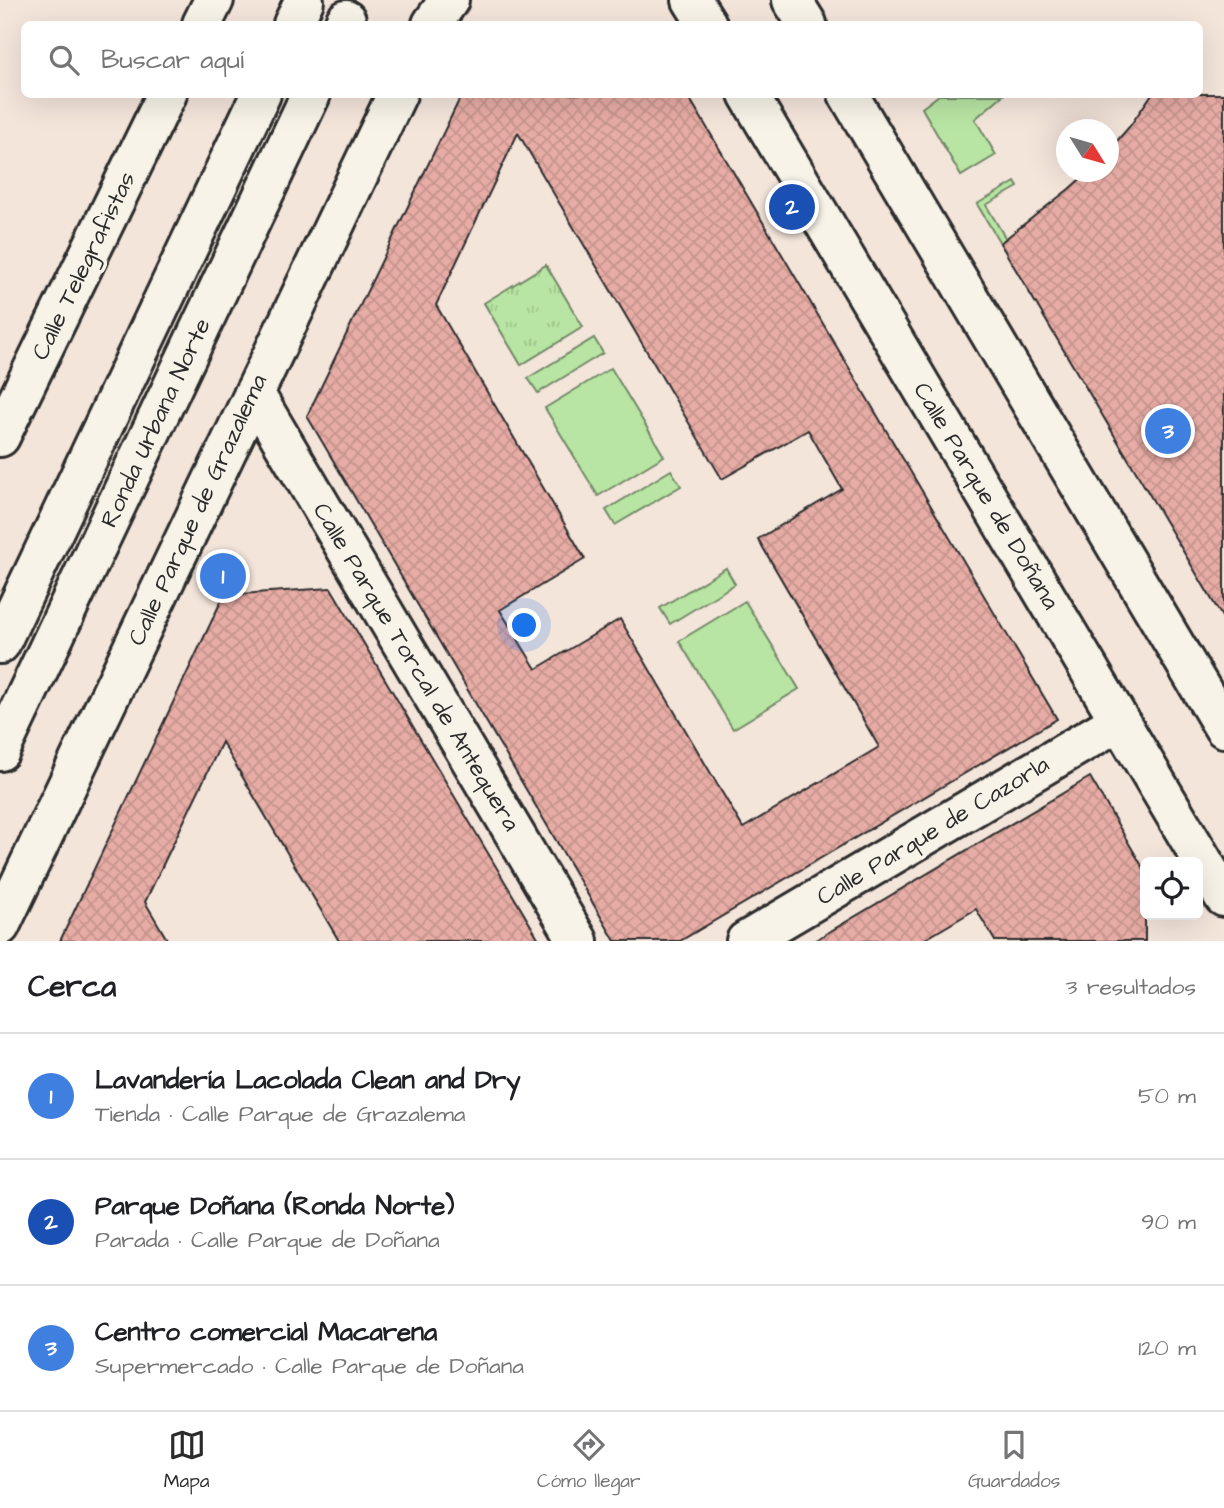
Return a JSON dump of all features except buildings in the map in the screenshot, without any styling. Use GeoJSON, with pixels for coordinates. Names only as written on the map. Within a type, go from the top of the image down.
{"type":"FeatureCollection","features":[{"type":"Feature","properties":{"kind":"street"},"geometry":{"type":"LineString","coordinates":[[204,21],[214,0]]}},
{"type":"Feature","properties":{"kind":"street"},"geometry":{"type":"LineString","coordinates":[[434,21],[449,0]]}},
{"type":"Feature","properties":{"kind":"street"},"geometry":{"type":"LineString","coordinates":[[692,0],[705,21]]}},
{"type":"Feature","properties":{"kind":"street"},"geometry":{"type":"LineString","coordinates":[[792,0],[805,21]]}},
{"type":"Feature","properties":{"kind":"street","name":"Calle Telegrafistas"},"geometry":{"type":"LineString","coordinates":[[0,437],[165,98]]}},
{"type":"Feature","properties":{"kind":"street","name":"Ronda Urbana Norte"},"geometry":{"type":"LineString","coordinates":[[0,643],[259,98]]}},
{"type":"Feature","properties":{"kind":"street","name":"Ronda Urbana Norte"},"geometry":{"type":"LineString","coordinates":[[0,751],[309,98]]}},
{"type":"Feature","properties":{"kind":"street","name":"Calle Parque de Grazalema"},"geometry":{"type":"LineString","coordinates":[[0,926],[395,98]]}},
{"type":"Feature","properties":{"kind":"street","name":"Calle Parque de Doñana"},"geometry":{"type":"LineString","coordinates":[[750,98],[1224,897]]}},
{"type":"Feature","properties":{"kind":"street"},"geometry":{"type":"LineString","coordinates":[[850,98],[1224,727]]}},
{"type":"Feature","properties":{"kind":"street","name":"Calle Parque Torcal de Antequera"},"geometry":{"type":"LineString","coordinates":[[254,393],[578,941]]}},
{"type":"Feature","properties":{"kind":"street","name":"Calle Parque de Cazorla"},"geometry":{"type":"LineString","coordinates":[[746,941],[1119,721]]}},
{"type":"Feature","properties":{"kind":"green space"},"geometry":{"type":"Polygon","coordinates":[[[935,98],[1000,98],[975,119],[996,155],[961,176],[922,108],[935,98]]]}},
{"type":"Feature","properties":{"kind":"green space"},"geometry":{"type":"Polygon","coordinates":[[[1015,182],[1018,187],[986,205],[1006,239],[1000,243],[977,204],[1015,182]]]}},
{"type":"Feature","properties":{"kind":"green space"},"geometry":{"type":"Polygon","coordinates":[[[546,265],[583,327],[521,365],[484,303],[546,265]]]}},
{"type":"Feature","properties":{"kind":"green space"},"geometry":{"type":"Polygon","coordinates":[[[594,338],[603,353],[538,393],[528,378],[594,338]]]}},
{"type":"Feature","properties":{"kind":"green space"},"geometry":{"type":"Polygon","coordinates":[[[611,368],[664,456],[598,496],[545,408],[611,368]]]}},
{"type":"Feature","properties":{"kind":"green space"},"geometry":{"type":"Polygon","coordinates":[[[671,470],[681,486],[615,525],[606,510],[671,470]]]}},
{"type":"Feature","properties":{"kind":"green space"},"geometry":{"type":"Polygon","coordinates":[[[726,568],[735,584],[670,624],[660,608],[726,568]]]}},
{"type":"Feature","properties":{"kind":"green space"},"geometry":{"type":"Polygon","coordinates":[[[745,601],[799,689],[733,729],[679,641],[745,601]]]}},
{"type":"Feature","properties":{"kind":"place","name":"Parque Doñana (Ronda Norte)"},"geometry":{"type":"Point","coordinates":[792,207]}},
{"type":"Feature","properties":{"kind":"place","name":"Centro comercial Macarena"},"geometry":{"type":"Point","coordinates":[1168,431]}},
{"type":"Feature","properties":{"kind":"place","name":"Lavandería Lacolada Clean and Dry"},"geometry":{"type":"Point","coordinates":[223,576]}}]}
